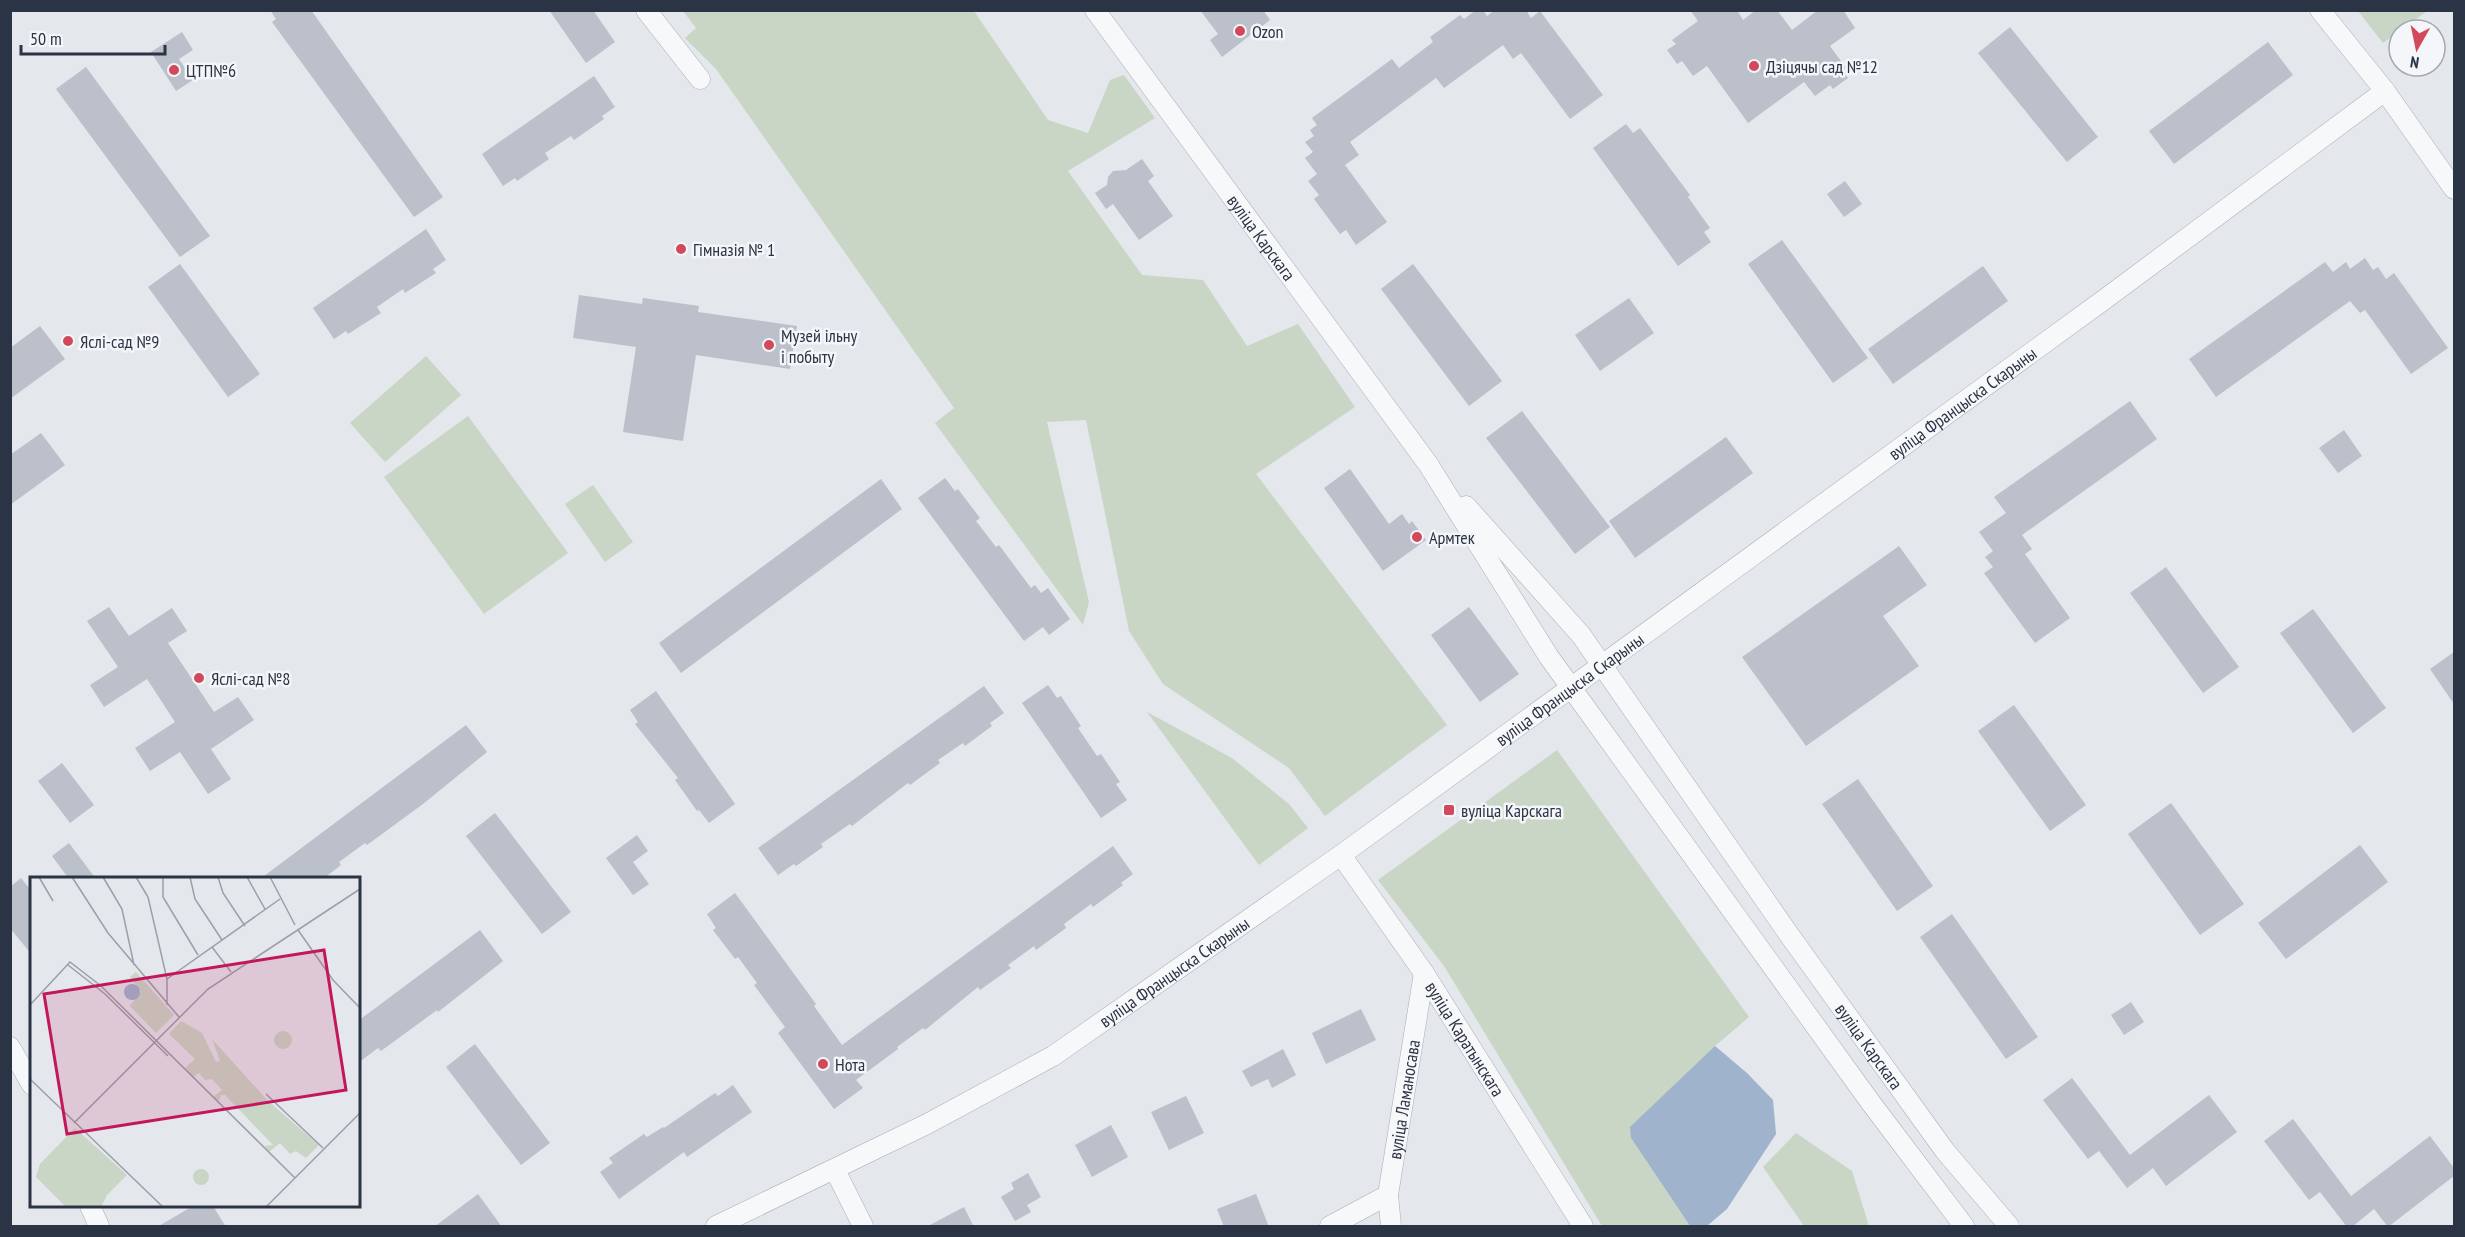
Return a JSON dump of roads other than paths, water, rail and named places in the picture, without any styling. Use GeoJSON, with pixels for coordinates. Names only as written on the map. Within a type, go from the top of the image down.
{"type":"FeatureCollection","features":[{"type":"Feature","properties":{"kind":"street"},"geometry":{"type":"LineString","coordinates":[[646,10],[699,79]]}},
{"type":"Feature","properties":{"kind":"street","name":"вуліца Карскага"},"geometry":{"type":"LineString","coordinates":[[1095,10],[1428,464],[1550,657],[1857,1083],[1964,1227]]}},
{"type":"Feature","properties":{"kind":"street"},"geometry":{"type":"LineString","coordinates":[[2320,10],[2385,91],[2454,189]]}},
{"type":"Feature","properties":{"kind":"street","name":"вуліца Францыска Скарыны"},"geometry":{"type":"LineString","coordinates":[[716,1227],[927,1124],[1053,1056],[1341,855],[2086,313],[2385,91]]}},
{"type":"Feature","properties":{"kind":"street","name":"вуліца Карскага"},"geometry":{"type":"LineString","coordinates":[[1428,464],[1581,635],[1783,926],[1939,1142],[2009,1227]]}},
{"type":"Feature","properties":{"kind":"street","name":"вуліца Каратынскага"},"geometry":{"type":"LineString","coordinates":[[1341,855],[1424,973],[1582,1227]]}},
{"type":"Feature","properties":{"kind":"street","name":"вуліца Ламаносава"},"geometry":{"type":"LineString","coordinates":[[1391,1227],[1388,1195],[1424,973]]}},
{"type":"Feature","properties":{"kind":"street"},"geometry":{"type":"LineString","coordinates":[[10,1047],[30,1082]]}},
{"type":"Feature","properties":{"kind":"street"},"geometry":{"type":"LineString","coordinates":[[835,1170],[863,1227]]}},
{"type":"Feature","properties":{"kind":"street"},"geometry":{"type":"LineString","coordinates":[[1330,1227],[1388,1195]]}},
{"type":"Feature","properties":{"kind":"street"},"geometry":{"type":"LineString","coordinates":[[90,1207],[99,1227]]}},
{"type":"Feature","properties":{"kind":"water"},"geometry":{"type":"Polygon","coordinates":[[[1715,1046],[1747,1073],[1773,1100],[1776,1134],[1727,1209],[1707,1226],[1690,1226],[1631,1138],[1630,1127],[1715,1046]]]}},
{"type":"Feature","properties":{"kind":"place","name":"Ozon"},"geometry":{"type":"Point","coordinates":[1240,31]}},
{"type":"Feature","properties":{"kind":"place","name":"Дзіцячы сад №12"},"geometry":{"type":"Point","coordinates":[1754,66]}},
{"type":"Feature","properties":{"kind":"place","name":"ЦТП№6"},"geometry":{"type":"Point","coordinates":[174,70]}},
{"type":"Feature","properties":{"kind":"place","name":"Гімназія № 1"},"geometry":{"type":"Point","coordinates":[681,249]}},
{"type":"Feature","properties":{"kind":"place","name":"Яслі-сад №9"},"geometry":{"type":"Point","coordinates":[68,341]}},
{"type":"Feature","properties":{"kind":"place","name":"Музей ільну і побыту"},"geometry":{"type":"Point","coordinates":[769,345]}},
{"type":"Feature","properties":{"kind":"place","name":"Армтек"},"geometry":{"type":"Point","coordinates":[1417,537]}},
{"type":"Feature","properties":{"kind":"place","name":"Яслі-сад №8"},"geometry":{"type":"Point","coordinates":[199,678]}},
{"type":"Feature","properties":{"kind":"place","name":"вуліца Карскага"},"geometry":{"type":"Point","coordinates":[1449,810]}},
{"type":"Feature","properties":{"kind":"place","name":"Нота"},"geometry":{"type":"Point","coordinates":[823,1064]}}]}
